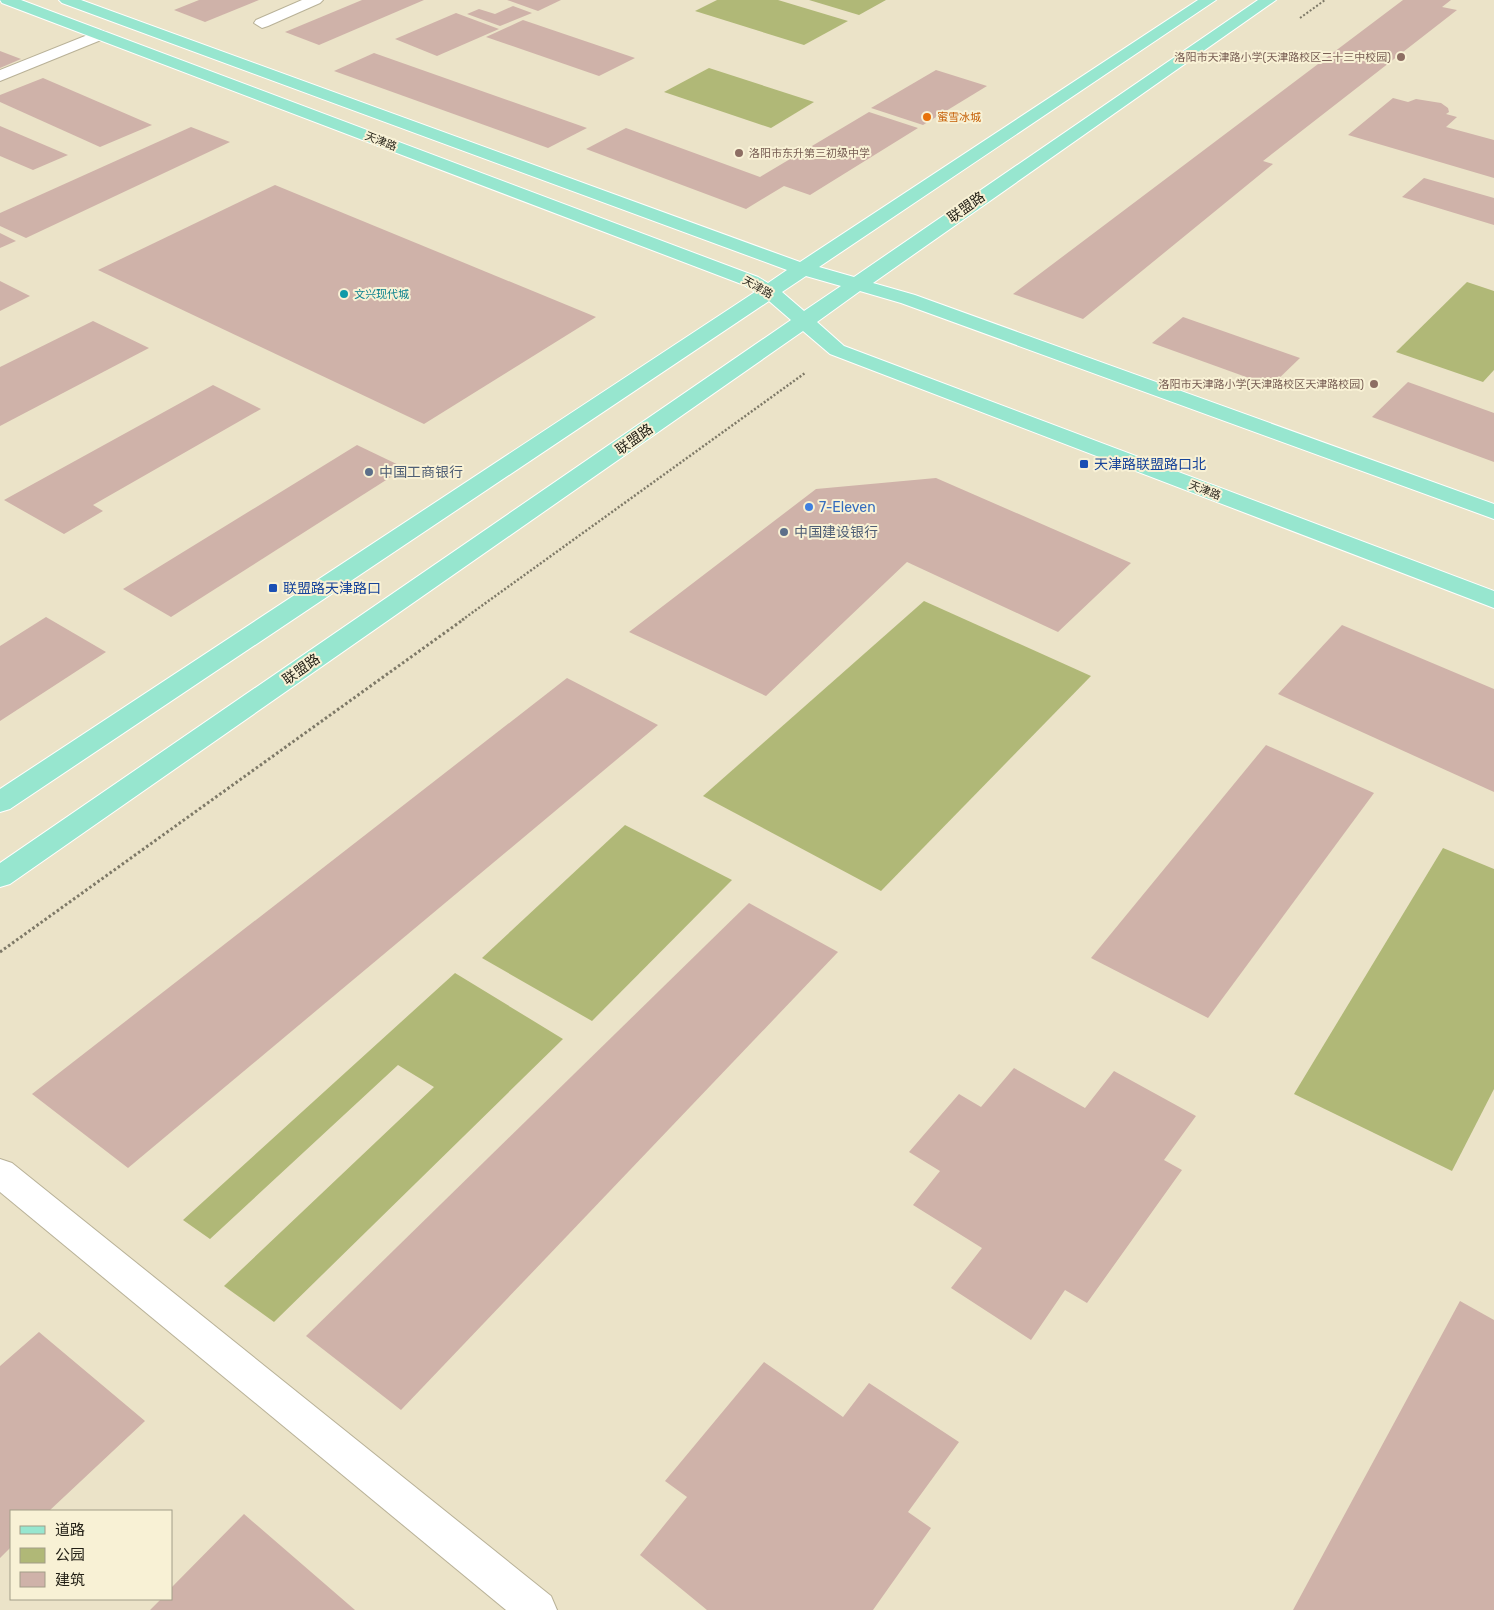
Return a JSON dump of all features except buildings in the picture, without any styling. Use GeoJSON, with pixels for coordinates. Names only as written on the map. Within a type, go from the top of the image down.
{"type":"FeatureCollection","features":[{"type":"Feature","properties":{"kind":"main road","name":"天津路"},"geometry":{"type":"LineString","coordinates":[[7,0],[751,281],[770,292],[837,350],[1494,600]]}},
{"type":"Feature","properties":{"kind":"main road","name":"天津路"},"geometry":{"type":"LineString","coordinates":[[67,0],[801,270],[856,283],[908,299],[1494,512]]}},
{"type":"Feature","properties":{"kind":"main road"},"geometry":{"type":"LineString","coordinates":[[0,802],[1208,0]]}},
{"type":"Feature","properties":{"kind":"main road","name":"联盟路"},"geometry":{"type":"LineString","coordinates":[[0,878],[804,322],[856,283],[1268,0]]}},
{"type":"Feature","properties":{"kind":"street"},"geometry":{"type":"LineString","coordinates":[[262,22],[315,0]]}},
{"type":"Feature","properties":{"kind":"street"},"geometry":{"type":"LineString","coordinates":[[0,76],[100,35]]}},
{"type":"Feature","properties":{"kind":"street"},"geometry":{"type":"LineString","coordinates":[[0,1173],[537,1610]]}},
{"type":"Feature","properties":{"kind":"path"},"geometry":{"type":"LineString","coordinates":[[1293,23],[1325,0]]}},
{"type":"Feature","properties":{"kind":"path"},"geometry":{"type":"LineString","coordinates":[[0,952],[837,350]]}},
{"type":"Feature","properties":{"kind":"green space"},"geometry":{"type":"Polygon","coordinates":[[[717,0],[778,0],[848,21],[804,45],[695,11],[717,0]]]}},
{"type":"Feature","properties":{"kind":"green space"},"geometry":{"type":"Polygon","coordinates":[[[809,0],[886,0],[859,15],[809,0]]]}},
{"type":"Feature","properties":{"kind":"green space"},"geometry":{"type":"Polygon","coordinates":[[[709,68],[814,102],[771,128],[664,92],[709,68]]]}},
{"type":"Feature","properties":{"kind":"green space"},"geometry":{"type":"Polygon","coordinates":[[[1467,282],[1494,291],[1494,370],[1483,382],[1396,352],[1467,282]]]}},
{"type":"Feature","properties":{"kind":"green space"},"geometry":{"type":"Polygon","coordinates":[[[924,601],[1091,676],[881,891],[703,796],[924,601]]]}},
{"type":"Feature","properties":{"kind":"green space"},"geometry":{"type":"Polygon","coordinates":[[[625,825],[732,880],[592,1021],[482,958],[625,825]]]}},
{"type":"Feature","properties":{"kind":"green space"},"geometry":{"type":"Polygon","coordinates":[[[1443,848],[1494,869],[1494,1089],[1452,1171],[1294,1094],[1443,848]]]}},
{"type":"Feature","properties":{"kind":"green space"},"geometry":{"type":"Polygon","coordinates":[[[455,973],[563,1039],[274,1322],[224,1286],[434,1087],[398,1065],[210,1239],[183,1220],[455,973]]]}},
{"type":"Feature","properties":{"kind":"place","name":"洛阳市天津路小学(天津路校区二十三中校园)"},"geometry":{"type":"Point","coordinates":[1401,57]}},
{"type":"Feature","properties":{"kind":"place","name":"蜜雪冰城"},"geometry":{"type":"Point","coordinates":[927,117]}},
{"type":"Feature","properties":{"kind":"place","name":"洛阳市东升第三初级中学"},"geometry":{"type":"Point","coordinates":[739,153]}},
{"type":"Feature","properties":{"kind":"place","name":"文兴现代城"},"geometry":{"type":"Point","coordinates":[344,294]}},
{"type":"Feature","properties":{"kind":"place","name":"洛阳市天津路小学(天津路校区天津路校园)"},"geometry":{"type":"Point","coordinates":[1374,384]}},
{"type":"Feature","properties":{"kind":"place","name":"天津路联盟路口北"},"geometry":{"type":"Point","coordinates":[1084,464]}},
{"type":"Feature","properties":{"kind":"place","name":"中国工商银行"},"geometry":{"type":"Point","coordinates":[369,472]}},
{"type":"Feature","properties":{"kind":"place","name":"7-Eleven"},"geometry":{"type":"Point","coordinates":[809,507]}},
{"type":"Feature","properties":{"kind":"place","name":"中国建设银行"},"geometry":{"type":"Point","coordinates":[784,532]}},
{"type":"Feature","properties":{"kind":"place","name":"联盟路天津路口"},"geometry":{"type":"Point","coordinates":[273,588]}}]}
